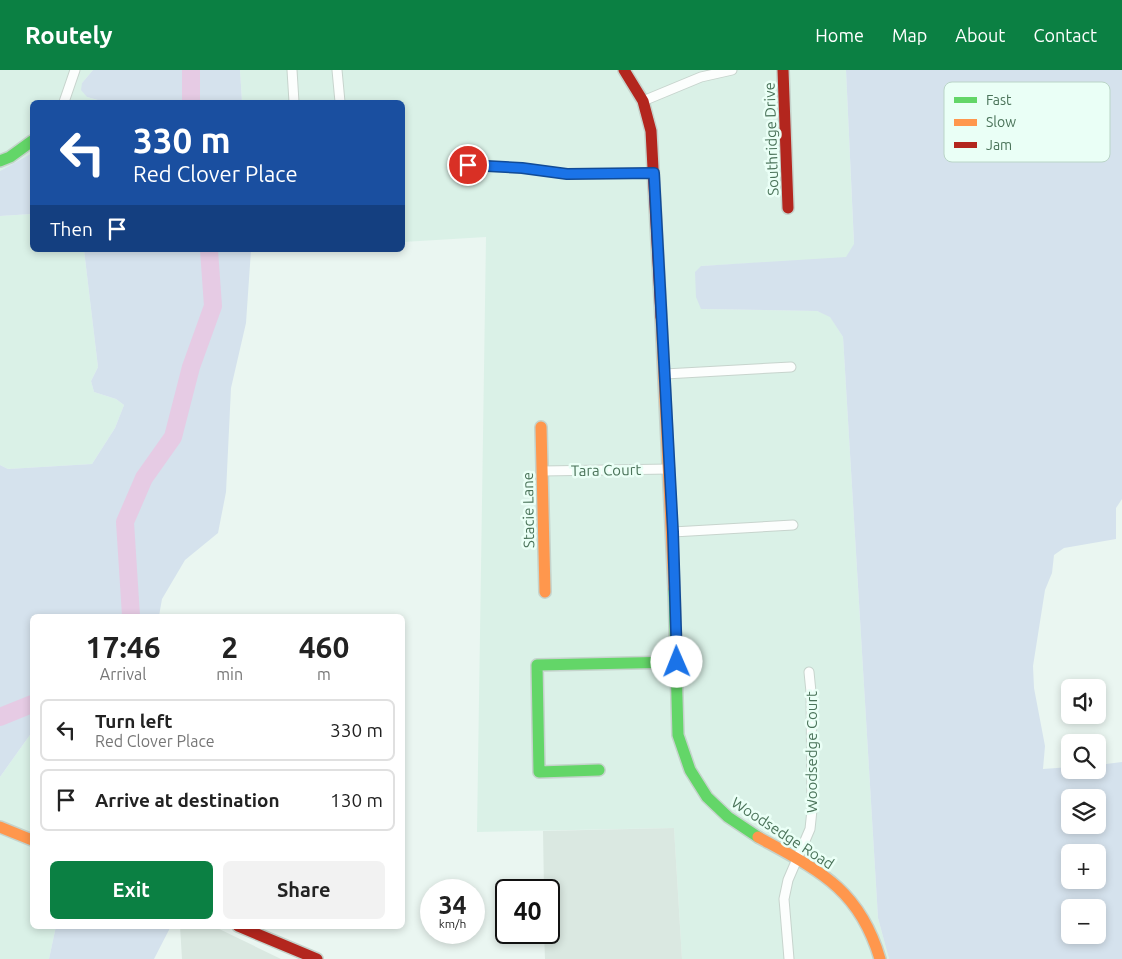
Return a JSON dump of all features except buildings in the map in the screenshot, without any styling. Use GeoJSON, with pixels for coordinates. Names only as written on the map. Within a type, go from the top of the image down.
{"type":"FeatureCollection","features":[{"type":"Feature","properties":{"kind":"street"},"geometry":{"type":"LineString","coordinates":[[65,100],[75,70]]}},
{"type":"Feature","properties":{"kind":"street"},"geometry":{"type":"LineString","coordinates":[[292,70],[294,100]]}},
{"type":"Feature","properties":{"kind":"street"},"geometry":{"type":"LineString","coordinates":[[337,70],[340,100]]}},
{"type":"Feature","properties":{"kind":"street","name":"Woodsedge Road"},"geometry":{"type":"LineString","coordinates":[[624,70],[643,101],[651,131],[673,532],[678,734],[682,754],[701,792],[714,806],[752,835],[798,860],[834,884],[856,904],[870,930],[880,959]]}},
{"type":"Feature","properties":{"kind":"street"},"geometry":{"type":"LineString","coordinates":[[643,101],[701,77],[732,70]]}},
{"type":"Feature","properties":{"kind":"street","name":"Southridge Drive"},"geometry":{"type":"LineString","coordinates":[[783,70],[788,208]]}},
{"type":"Feature","properties":{"kind":"street"},"geometry":{"type":"LineString","coordinates":[[0,162],[10,158],[30,143]]}},
{"type":"Feature","properties":{"kind":"street"},"geometry":{"type":"LineString","coordinates":[[457,165],[522,168],[567,174],[654,173]]}},
{"type":"Feature","properties":{"kind":"street"},"geometry":{"type":"LineString","coordinates":[[665,374],[791,367]]}},
{"type":"Feature","properties":{"kind":"street","name":"Stacie Lane"},"geometry":{"type":"LineString","coordinates":[[541,427],[544,592]]}},
{"type":"Feature","properties":{"kind":"street","name":"Tara Court"},"geometry":{"type":"LineString","coordinates":[[542,471],[670,469]]}},
{"type":"Feature","properties":{"kind":"street"},"geometry":{"type":"LineString","coordinates":[[673,532],[793,526]]}},
{"type":"Feature","properties":{"kind":"street"},"geometry":{"type":"LineString","coordinates":[[599,770],[539,772],[537,665],[677,662]]}},
{"type":"Feature","properties":{"kind":"street","name":"Woodsedge Court"},"geometry":{"type":"LineString","coordinates":[[789,959],[784,899],[788,880],[810,829],[812,810],[811,692],[809,672]]}},
{"type":"Feature","properties":{"kind":"street"},"geometry":{"type":"LineString","coordinates":[[0,827],[30,839]]}},
{"type":"Feature","properties":{"kind":"street"},"geometry":{"type":"LineString","coordinates":[[245,929],[317,959]]}},
{"type":"Feature","properties":{"kind":"shaded area"},"geometry":{"type":"Polygon","coordinates":[[[0,70],[93,70],[82,83],[87,97],[98,100],[30,100],[30,154],[0,171],[0,70]]]}},
{"type":"Feature","properties":{"kind":"shaded area"},"geometry":{"type":"Polygon","coordinates":[[[93,70],[240,70],[242,100],[98,100],[87,97],[81,90],[82,83],[93,70]]]}},
{"type":"Feature","properties":{"kind":"shaded area"},"geometry":{"type":"Polygon","coordinates":[[[240,70],[846,70],[854,245],[846,258],[701,266],[701,309],[817,311],[830,316],[843,337],[878,918],[889,959],[682,959],[674,828],[477,832],[486,237],[405,242],[405,100],[242,100],[240,70]]]}},
{"type":"Feature","properties":{"kind":"shaded area"},"geometry":{"type":"Polygon","coordinates":[[[846,70],[1122,70],[1122,499],[1116,508],[1116,539],[1064,548],[1054,555],[1052,573],[1045,590],[1033,666],[1034,688],[1045,746],[1043,769],[1061,768],[1061,779],[1106,779],[1106,764],[1122,762],[1122,959],[889,959],[878,918],[843,337],[830,317],[817,311],[701,309],[696,297],[695,272],[701,266],[846,257],[854,244],[846,70]]]}},
{"type":"Feature","properties":{"kind":"shaded area"},"geometry":{"type":"Polygon","coordinates":[[[30,154],[30,214],[0,216],[0,171],[30,154]]]}},
{"type":"Feature","properties":{"kind":"shaded area"},"geometry":{"type":"Polygon","coordinates":[[[30,214],[30,252],[84,252],[98,367],[91,381],[94,392],[116,399],[124,405],[115,428],[92,464],[8,469],[0,465],[0,216],[30,214]]]}},
{"type":"Feature","properties":{"kind":"shaded area"},"geometry":{"type":"Polygon","coordinates":[[[84,252],[251,252],[246,323],[231,388],[226,492],[218,533],[185,560],[162,599],[159,614],[30,614],[30,735],[0,777],[0,465],[8,469],[92,464],[115,428],[124,405],[116,399],[94,392],[91,381],[98,367],[84,252]]]}},
{"type":"Feature","properties":{"kind":"shaded area"},"geometry":{"type":"Polygon","coordinates":[[[30,735],[30,929],[55,929],[49,959],[0,959],[0,777],[30,735]]]}},
{"type":"Feature","properties":{"kind":"shaded area"},"geometry":{"type":"Polygon","coordinates":[[[674,828],[682,959],[545,959],[544,944],[560,944],[560,879],[544,879],[543,831],[674,828]]]}},
{"type":"Feature","properties":{"kind":"shaded area"},"geometry":{"type":"Polygon","coordinates":[[[55,929],[169,929],[154,959],[49,959],[55,929]]]}},
{"type":"Feature","properties":{"kind":"shaded area"},"geometry":{"type":"Polygon","coordinates":[[[180,929],[219,929],[281,959],[182,959],[180,929]]]}},
{"type":"Feature","properties":{"kind":"waterway"},"geometry":{"type":"LineString","coordinates":[[191,70],[191,100]]}},
{"type":"Feature","properties":{"kind":"waterway"},"geometry":{"type":"LineString","coordinates":[[131,614],[125,522],[144,478],[173,437],[191,367],[213,306],[209,252]]}},
{"type":"Feature","properties":{"kind":"waterway"},"geometry":{"type":"LineString","coordinates":[[0,717],[30,705]]}},
{"type":"Feature","properties":{"kind":"traffic: fast"},"geometry":{"type":"LineString","coordinates":[[0,161],[10,157],[30,142]]}},
{"type":"Feature","properties":{"kind":"traffic: fast"},"geometry":{"type":"LineString","coordinates":[[674,589],[678,735],[690,770],[707,797],[728,817],[758,837]]}},
{"type":"Feature","properties":{"kind":"traffic: fast"},"geometry":{"type":"LineString","coordinates":[[599,770],[539,772],[537,665],[677,662]]}},
{"type":"Feature","properties":{"kind":"traffic: slow"},"geometry":{"type":"LineString","coordinates":[[661,317],[674,589]]}},
{"type":"Feature","properties":{"kind":"traffic: slow"},"geometry":{"type":"LineString","coordinates":[[541,427],[545,592]]}},
{"type":"Feature","properties":{"kind":"traffic: slow"},"geometry":{"type":"LineString","coordinates":[[0,827],[30,839]]}},
{"type":"Feature","properties":{"kind":"traffic: slow"},"geometry":{"type":"LineString","coordinates":[[758,837],[817,871],[834,884],[861,915],[880,959]]}},
{"type":"Feature","properties":{"kind":"traffic: jam"},"geometry":{"type":"LineString","coordinates":[[624,70],[643,101],[651,131],[661,317]]}},
{"type":"Feature","properties":{"kind":"traffic: jam"},"geometry":{"type":"LineString","coordinates":[[783,70],[788,208]]}},
{"type":"Feature","properties":{"kind":"traffic: jam"},"geometry":{"type":"LineString","coordinates":[[245,929],[317,959]]}},
{"type":"Feature","properties":{"kind":"route"},"geometry":{"type":"LineString","coordinates":[[468,165],[522,168],[567,174],[654,173],[673,532],[677,662]]}}]}
